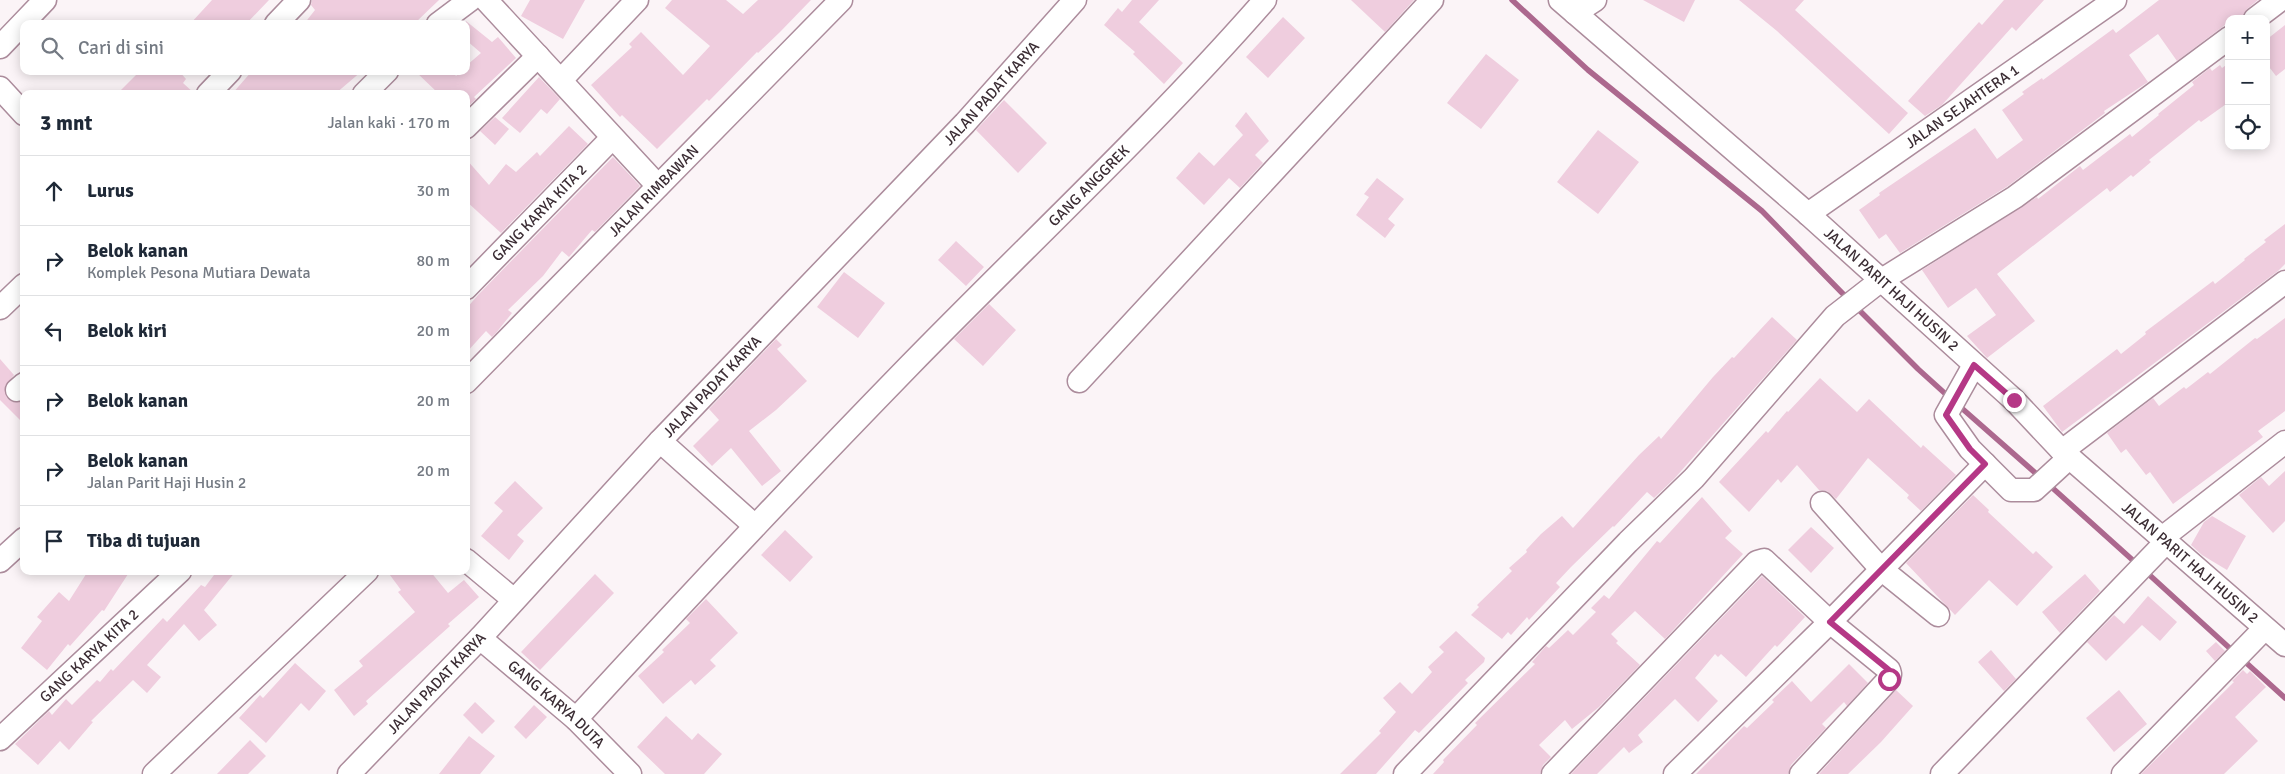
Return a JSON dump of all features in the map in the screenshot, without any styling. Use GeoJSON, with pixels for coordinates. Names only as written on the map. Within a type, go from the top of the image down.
{"type":"FeatureCollection","features":[{"type":"Feature","properties":{"kind":"street"},"geometry":{"type":"LineString","coordinates":[[26,20],[45,0]]}},
{"type":"Feature","properties":{"kind":"street"},"geometry":{"type":"LineString","coordinates":[[280,20],[299,0]]}},
{"type":"Feature","properties":{"kind":"street"},"geometry":{"type":"LineString","coordinates":[[443,20],[470,0]]}},
{"type":"Feature","properties":{"kind":"street"},"geometry":{"type":"LineString","coordinates":[[486,0],[658,186]]}},
{"type":"Feature","properties":{"kind":"street"},"geometry":{"type":"LineString","coordinates":[[561,80],[637,0]]}},
{"type":"Feature","properties":{"kind":"street","name":"JALAN RIMBAWAN"},"geometry":{"type":"LineString","coordinates":[[470,378],[841,0]]}},
{"type":"Feature","properties":{"kind":"street","name":"JALAN PADAT KARYA"},"geometry":{"type":"LineString","coordinates":[[349,774],[480,638],[660,441],[965,122],[1075,0]]}},
{"type":"Feature","properties":{"kind":"street","name":"GANG ANGGREK"},"geometry":{"type":"LineString","coordinates":[[576,719],[755,526],[908,367],[1209,65],[1265,0]]}},
{"type":"Feature","properties":{"kind":"street"},"geometry":{"type":"LineString","coordinates":[[1079,381],[1432,0]]}},
{"type":"Feature","properties":{"kind":"street"},"geometry":{"type":"LineString","coordinates":[[1567,6],[1595,0]]}},
{"type":"Feature","properties":{"kind":"street","name":"JALAN SEJAHTERA 1"},"geometry":{"type":"LineString","coordinates":[[1808,214],[2115,0]]}},
{"type":"Feature","properties":{"kind":"street"},"geometry":{"type":"LineString","coordinates":[[2260,15],[2280,0]]}},
{"type":"Feature","properties":{"kind":"street","name":"JALAN PARIT HAJI HUSIN 2"},"geometry":{"type":"LineString","coordinates":[[1567,6],[1808,214],[2014,400],[2062,460],[2164,540],[2259,634],[2285,645]]}},
{"type":"Feature","properties":{"kind":"street"},"geometry":{"type":"LineString","coordinates":[[0,47],[20,26]]}},
{"type":"Feature","properties":{"kind":"street"},"geometry":{"type":"LineString","coordinates":[[1405,774],[1628,542],[1694,478],[1835,316],[1880,281],[2015,197],[2225,41]]}},
{"type":"Feature","properties":{"kind":"street"},"geometry":{"type":"LineString","coordinates":[[470,123],[538,56]]}},
{"type":"Feature","properties":{"kind":"street"},"geometry":{"type":"LineString","coordinates":[[212,90],[226,75]]}},
{"type":"Feature","properties":{"kind":"street"},"geometry":{"type":"LineString","coordinates":[[368,90],[383,75]]}},
{"type":"Feature","properties":{"kind":"street"},"geometry":{"type":"LineString","coordinates":[[0,88],[20,110]]}},
{"type":"Feature","properties":{"kind":"street","name":"GANG KARYA KITA 2"},"geometry":{"type":"LineString","coordinates":[[470,284],[612,138]]}},
{"type":"Feature","properties":{"kind":"street"},"geometry":{"type":"LineString","coordinates":[[1974,365],[1946,415],[1970,449],[2011,490],[2034,490],[2062,460],[2285,282]]}},
{"type":"Feature","properties":{"kind":"street"},"geometry":{"type":"LineString","coordinates":[[0,308],[20,289]]}},
{"type":"Feature","properties":{"kind":"street"},"geometry":{"type":"LineString","coordinates":[[660,441],[755,526]]}},
{"type":"Feature","properties":{"kind":"street"},"geometry":{"type":"LineString","coordinates":[[1942,774],[2133,577],[2151,558],[2164,540],[2285,442]]}},
{"type":"Feature","properties":{"kind":"street"},"geometry":{"type":"LineString","coordinates":[[1675,774],[1830,622],[1985,464]]}},
{"type":"Feature","properties":{"kind":"street"},"geometry":{"type":"LineString","coordinates":[[1822,502],[1882,569],[1938,615]]}},
{"type":"Feature","properties":{"kind":"street"},"geometry":{"type":"LineString","coordinates":[[0,561],[20,543]]}},
{"type":"Feature","properties":{"kind":"street"},"geometry":{"type":"LineString","coordinates":[[1553,774],[1757,562],[1764,560],[1830,622],[1889,670],[1890,674],[1870,700],[1801,774]]}},
{"type":"Feature","properties":{"kind":"street"},"geometry":{"type":"LineString","coordinates":[[470,563],[514,600]]}},
{"type":"Feature","properties":{"kind":"street","name":"GANG KARYA KITA 2"},"geometry":{"type":"LineString","coordinates":[[0,740],[176,575]]}},
{"type":"Feature","properties":{"kind":"street"},"geometry":{"type":"LineString","coordinates":[[154,774],[363,575]]}},
{"type":"Feature","properties":{"kind":"street"},"geometry":{"type":"LineString","coordinates":[[2123,774],[2239,657],[2259,634]]}},
{"type":"Feature","properties":{"kind":"street","name":"GANG KARYA DUTA"},"geometry":{"type":"LineString","coordinates":[[480,638],[576,719],[630,774]]}},
{"type":"Feature","properties":{"kind":"building"},"geometry":{"type":"Polygon","coordinates":[[[212,0],[269,0],[250,20],[194,20],[212,0]]]}},
{"type":"Feature","properties":{"kind":"building"},"geometry":{"type":"Polygon","coordinates":[[[312,0],[439,0],[418,20],[307,20],[315,10],[311,5],[312,0]]]}},
{"type":"Feature","properties":{"kind":"building"},"geometry":{"type":"Polygon","coordinates":[[[530,0],[585,0],[563,39],[521,16],[530,0]]]}},
{"type":"Feature","properties":{"kind":"building"},"geometry":{"type":"Polygon","coordinates":[[[672,0],[726,0],[743,14],[758,0],[811,0],[709,101],[707,99],[657,149],[622,115],[620,117],[591,85],[632,47],[629,44],[641,32],[683,75],[710,46],[665,8],[672,0]]]}},
{"type":"Feature","properties":{"kind":"building"},"geometry":{"type":"Polygon","coordinates":[[[1132,0],[1159,0],[1139,22],[1183,63],[1164,84],[1133,54],[1135,52],[1104,25],[1118,8],[1122,12],[1132,0]]]}},
{"type":"Feature","properties":{"kind":"building"},"geometry":{"type":"Polygon","coordinates":[[[1351,0],[1414,0],[1385,32],[1351,0]]]}},
{"type":"Feature","properties":{"kind":"building"},"geometry":{"type":"Polygon","coordinates":[[[1643,0],[1695,0],[1684,22],[1643,0]]]}},
{"type":"Feature","properties":{"kind":"building"},"geometry":{"type":"Polygon","coordinates":[[[1739,0],[1804,0],[1795,10],[1908,113],[1889,134],[1777,31],[1739,0]]]}},
{"type":"Feature","properties":{"kind":"building"},"geometry":{"type":"Polygon","coordinates":[[[2004,0],[2044,0],[2016,31],[2012,27],[1942,105],[1925,116],[1908,101],[1979,22],[1982,25],[2004,0]]]}},
{"type":"Feature","properties":{"kind":"building"},"geometry":{"type":"Polygon","coordinates":[[[2159,0],[2258,0],[2243,15],[2225,15],[2225,25],[2177,61],[2158,34],[2129,55],[2148,82],[2104,111],[2105,113],[2008,186],[1900,253],[1886,234],[1879,239],[1859,210],[1880,195],[1879,193],[1975,128],[1997,159],[2023,140],[2002,110],[2024,94],[2022,92],[2042,78],[2043,80],[2113,29],[2116,33],[2159,0]]]}},
{"type":"Feature","properties":{"kind":"building"},"geometry":{"type":"Polygon","coordinates":[[[1283,17],[1305,38],[1268,78],[1246,57],[1283,17]]]}},
{"type":"Feature","properties":{"kind":"building"},"geometry":{"type":"Polygon","coordinates":[[[470,24],[492,42],[498,37],[516,58],[474,97],[476,99],[470,104],[470,90],[435,90],[419,75],[470,75],[470,63],[481,53],[470,43],[470,24]]]}},
{"type":"Feature","properties":{"kind":"building"},"geometry":{"type":"Polygon","coordinates":[[[2285,25],[2285,69],[2276,76],[2270,68],[2270,37],[2285,25]]]}},
{"type":"Feature","properties":{"kind":"building"},"geometry":{"type":"Polygon","coordinates":[[[1486,54],[1519,80],[1481,129],[1447,103],[1486,54]]]}},
{"type":"Feature","properties":{"kind":"building"},"geometry":{"type":"Polygon","coordinates":[[[2220,65],[2222,68],[2225,66],[2225,105],[2201,122],[2199,120],[2149,160],[2151,162],[2133,177],[2131,175],[2110,192],[2107,188],[1997,274],[2035,321],[1987,358],[1967,336],[1996,315],[1976,288],[1948,308],[1922,270],[2037,197],[2038,199],[2080,166],[2083,170],[2130,134],[2132,137],[2194,85],[2192,82],[2210,68],[2212,71],[2220,65]]]}},
{"type":"Feature","properties":{"kind":"building"},"geometry":{"type":"Polygon","coordinates":[[[136,75],[182,75],[186,79],[183,83],[191,90],[121,90],[136,75]]]}},
{"type":"Feature","properties":{"kind":"building"},"geometry":{"type":"Polygon","coordinates":[[[249,75],[357,75],[340,90],[235,90],[249,75]]]}},
{"type":"Feature","properties":{"kind":"building"},"geometry":{"type":"Polygon","coordinates":[[[539,77],[560,99],[547,114],[541,109],[520,133],[502,118],[539,77]]]}},
{"type":"Feature","properties":{"kind":"building"},"geometry":{"type":"Polygon","coordinates":[[[1004,100],[1047,143],[1018,173],[976,130],[1004,100]]]}},
{"type":"Feature","properties":{"kind":"building"},"geometry":{"type":"Polygon","coordinates":[[[1246,112],[1269,141],[1255,155],[1263,163],[1240,188],[1229,178],[1204,205],[1176,178],[1199,152],[1214,166],[1243,135],[1235,126],[1246,112]]]}},
{"type":"Feature","properties":{"kind":"building"},"geometry":{"type":"Polygon","coordinates":[[[495,117],[509,129],[495,145],[480,131],[495,117]]]}},
{"type":"Feature","properties":{"kind":"building"},"geometry":{"type":"Polygon","coordinates":[[[569,126],[588,144],[501,233],[470,205],[470,164],[489,185],[506,164],[516,172],[537,152],[540,156],[569,126]]]}},
{"type":"Feature","properties":{"kind":"building"},"geometry":{"type":"Polygon","coordinates":[[[1598,130],[1639,162],[1598,214],[1557,182],[1598,130]]]}},
{"type":"Feature","properties":{"kind":"building"},"geometry":{"type":"Polygon","coordinates":[[[613,157],[640,186],[595,232],[592,230],[569,257],[562,251],[543,276],[508,310],[512,313],[496,333],[492,337],[486,331],[470,349],[470,304],[613,157]]]}},
{"type":"Feature","properties":{"kind":"building"},"geometry":{"type":"Polygon","coordinates":[[[1377,178],[1404,199],[1388,219],[1395,225],[1385,238],[1356,215],[1369,197],[1364,194],[1377,178]]]}},
{"type":"Feature","properties":{"kind":"building"},"geometry":{"type":"Polygon","coordinates":[[[2285,224],[2285,264],[2278,271],[2062,432],[2043,406],[2117,349],[2121,354],[2146,334],[2145,332],[2213,281],[2215,284],[2266,242],[2264,240],[2285,224]]]}},
{"type":"Feature","properties":{"kind":"building"},"geometry":{"type":"Polygon","coordinates":[[[956,241],[984,267],[966,286],[938,260],[956,241]]]}},
{"type":"Feature","properties":{"kind":"building"},"geometry":{"type":"Polygon","coordinates":[[[844,272],[885,303],[858,338],[817,307],[844,272]]]}},
{"type":"Feature","properties":{"kind":"building"},"geometry":{"type":"Polygon","coordinates":[[[989,304],[1016,330],[983,366],[954,339],[989,304]]]}},
{"type":"Feature","properties":{"kind":"building"},"geometry":{"type":"Polygon","coordinates":[[[1772,317],[1797,340],[1674,479],[1654,498],[1647,492],[1614,527],[1571,567],[1556,583],[1560,587],[1529,620],[1527,617],[1511,635],[1508,632],[1502,639],[1471,615],[1479,607],[1477,605],[1512,571],[1509,568],[1527,552],[1526,550],[1541,534],[1562,516],[1573,528],[1639,455],[1659,436],[1661,439],[1713,377],[1732,357],[1734,358],[1772,317]]]}},
{"type":"Feature","properties":{"kind":"building"},"geometry":{"type":"Polygon","coordinates":[[[2285,318],[2285,411],[2258,431],[2263,437],[2173,504],[2150,472],[2146,475],[2126,449],[2121,453],[2107,433],[2153,398],[2159,406],[2184,387],[2186,389],[2208,372],[2210,374],[2255,338],[2257,339],[2285,318]]]}},
{"type":"Feature","properties":{"kind":"building"},"geometry":{"type":"Polygon","coordinates":[[[776,339],[782,345],[777,349],[807,381],[776,410],[749,431],[781,471],[762,486],[731,448],[712,466],[693,446],[719,420],[709,409],[776,339]]]}},
{"type":"Feature","properties":{"kind":"building"},"geometry":{"type":"Polygon","coordinates":[[[0,359],[14,375],[5,386],[7,398],[13,402],[20,401],[20,420],[0,400],[0,359]]]}},
{"type":"Feature","properties":{"kind":"building"},"geometry":{"type":"Polygon","coordinates":[[[1820,378],[1857,412],[1869,399],[1921,448],[1923,445],[1956,475],[1921,511],[1907,498],[1909,495],[1868,458],[1836,499],[1827,491],[1819,490],[1797,465],[1781,483],[1778,479],[1749,512],[1719,482],[1766,431],[1768,433],[1820,378]]]}},
{"type":"Feature","properties":{"kind":"building"},"geometry":{"type":"Polygon","coordinates":[[[2285,471],[2285,521],[2273,533],[2239,495],[2261,477],[2269,486],[2285,471]]]}},
{"type":"Feature","properties":{"kind":"building"},"geometry":{"type":"Polygon","coordinates":[[[515,481],[543,508],[517,535],[524,541],[509,560],[481,536],[503,511],[494,503],[515,481]]]}},
{"type":"Feature","properties":{"kind":"building"},"geometry":{"type":"Polygon","coordinates":[[[1973,495],[1989,510],[1988,512],[2033,554],[2036,551],[2053,567],[2017,606],[1989,580],[1955,615],[1906,563],[1973,495]]]}},
{"type":"Feature","properties":{"kind":"building"},"geometry":{"type":"Polygon","coordinates":[[[1702,497],[1732,531],[1725,538],[1743,554],[1665,639],[1635,611],[1611,634],[1618,641],[1616,643],[1640,665],[1599,707],[1572,729],[1565,720],[1539,745],[1551,757],[1543,765],[1540,774],[1433,774],[1444,762],[1443,760],[1477,725],[1475,723],[1535,664],[1532,662],[1546,646],[1549,648],[1568,630],[1573,635],[1596,612],[1591,608],[1604,595],[1609,599],[1657,541],[1660,543],[1702,497]]]}},
{"type":"Feature","properties":{"kind":"building"},"geometry":{"type":"Polygon","coordinates":[[[2212,516],[2246,536],[2227,570],[2202,555],[2191,545],[2204,522],[2212,516]]]}},
{"type":"Feature","properties":{"kind":"building"},"geometry":{"type":"Polygon","coordinates":[[[1811,527],[1834,548],[1811,573],[1788,550],[1811,527]]]}},
{"type":"Feature","properties":{"kind":"building"},"geometry":{"type":"Polygon","coordinates":[[[785,530],[813,557],[790,582],[761,555],[785,530]]]}},
{"type":"Feature","properties":{"kind":"building"},"geometry":{"type":"Polygon","coordinates":[[[595,574],[614,593],[540,670],[521,652],[595,574]]]}},
{"type":"Feature","properties":{"kind":"building"},"geometry":{"type":"Polygon","coordinates":[[[2085,574],[2100,591],[2060,633],[2042,612],[2085,574]]]}},
{"type":"Feature","properties":{"kind":"building"},"geometry":{"type":"Polygon","coordinates":[[[85,575],[127,575],[104,611],[102,610],[70,646],[68,644],[47,670],[21,648],[42,621],[37,617],[59,592],[69,601],[85,575]]]}},
{"type":"Feature","properties":{"kind":"building"},"geometry":{"type":"Polygon","coordinates":[[[214,575],[233,575],[204,610],[217,625],[199,641],[184,624],[147,665],[161,677],[147,693],[133,680],[91,721],[93,722],[69,750],[60,741],[38,765],[15,744],[49,711],[52,715],[66,699],[72,705],[97,680],[100,682],[111,669],[113,671],[163,618],[167,622],[201,585],[205,587],[214,575]]]}},
{"type":"Feature","properties":{"kind":"building"},"geometry":{"type":"Polygon","coordinates":[[[390,575],[433,575],[448,593],[464,580],[479,597],[448,624],[450,626],[366,701],[368,704],[354,716],[334,690],[363,666],[359,661],[415,612],[398,592],[401,590],[390,575]]]}},
{"type":"Feature","properties":{"kind":"building"},"geometry":{"type":"Polygon","coordinates":[[[1762,576],[1805,617],[1777,647],[1775,645],[1746,677],[1721,654],[1718,657],[1715,654],[1695,678],[1718,701],[1698,722],[1675,699],[1638,735],[1643,742],[1629,753],[1624,747],[1597,774],[1571,774],[1762,576]]]}},
{"type":"Feature","properties":{"kind":"building"},"geometry":{"type":"Polygon","coordinates":[[[2148,596],[2177,622],[2160,641],[2142,625],[2106,661],[2087,642],[2114,615],[2124,624],[2148,596]]]}},
{"type":"Feature","properties":{"kind":"building"},"geometry":{"type":"Polygon","coordinates":[[[706,599],[738,633],[710,660],[716,666],[695,685],[691,680],[663,704],[638,676],[664,652],[662,650],[690,623],[686,619],[706,599]]]}},
{"type":"Feature","properties":{"kind":"building"},"geometry":{"type":"Polygon","coordinates":[[[1456,631],[1485,658],[1484,662],[1465,680],[1468,683],[1419,733],[1415,730],[1376,774],[1340,774],[1381,733],[1379,731],[1396,712],[1383,698],[1400,682],[1412,694],[1432,672],[1428,667],[1444,652],[1439,647],[1456,631]]]}},
{"type":"Feature","properties":{"kind":"building"},"geometry":{"type":"Polygon","coordinates":[[[2216,642],[2225,651],[2215,661],[2206,651],[2216,642]]]}},
{"type":"Feature","properties":{"kind":"building"},"geometry":{"type":"Polygon","coordinates":[[[1991,650],[2016,679],[2004,691],[1978,662],[1991,650]]]}},
{"type":"Feature","properties":{"kind":"building"},"geometry":{"type":"Polygon","coordinates":[[[295,663],[326,691],[309,711],[301,703],[266,743],[239,718],[260,695],[263,698],[295,663]]]}},
{"type":"Feature","properties":{"kind":"building"},"geometry":{"type":"Polygon","coordinates":[[[1849,664],[1868,683],[1847,706],[1844,702],[1822,724],[1826,728],[1791,765],[1788,774],[1696,774],[1744,726],[1747,728],[1774,702],[1772,700],[1792,681],[1811,702],[1849,664]]]}},
{"type":"Feature","properties":{"kind":"building"},"geometry":{"type":"Polygon","coordinates":[[[2243,670],[2247,674],[2250,671],[2266,687],[2235,717],[2258,741],[2224,774],[2141,774],[2234,682],[2232,681],[2243,670]]]}},
{"type":"Feature","properties":{"kind":"building"},"geometry":{"type":"Polygon","coordinates":[[[1896,690],[1913,706],[1881,742],[1848,774],[1819,774],[1896,690]]]}},
{"type":"Feature","properties":{"kind":"building"},"geometry":{"type":"Polygon","coordinates":[[[2119,690],[2147,724],[2114,752],[2086,718],[2119,690]]]}},
{"type":"Feature","properties":{"kind":"building"},"geometry":{"type":"Polygon","coordinates":[[[475,702],[495,721],[482,734],[463,715],[475,702]]]}},
{"type":"Feature","properties":{"kind":"building"},"geometry":{"type":"Polygon","coordinates":[[[534,705],[547,717],[526,739],[514,727],[534,705]]]}},
{"type":"Feature","properties":{"kind":"building"},"geometry":{"type":"Polygon","coordinates":[[[666,716],[692,740],[698,733],[722,754],[704,774],[665,774],[637,747],[666,716]]]}},
{"type":"Feature","properties":{"kind":"building"},"geometry":{"type":"Polygon","coordinates":[[[469,736],[495,756],[480,774],[439,774],[469,736]]]}},
{"type":"Feature","properties":{"kind":"building"},"geometry":{"type":"Polygon","coordinates":[[[250,740],[266,756],[248,774],[217,774],[250,740]]]}},
{"type":"Feature","properties":{"kind":"waterway"},"geometry":{"type":"LineString","coordinates":[[1512,0],[1588,70],[1762,211],[1848,299]]}},
{"type":"Feature","properties":{"kind":"waterway"},"geometry":{"type":"LineString","coordinates":[[1856,307],[1950,398]]}},
{"type":"Feature","properties":{"kind":"waterway"},"geometry":{"type":"LineString","coordinates":[[1957,404],[2040,477]]}},
{"type":"Feature","properties":{"kind":"waterway"},"geometry":{"type":"LineString","coordinates":[[2047,483],[2137,564]]}},
{"type":"Feature","properties":{"kind":"waterway"},"geometry":{"type":"LineString","coordinates":[[2144,570],[2235,653]]}},
{"type":"Feature","properties":{"kind":"waterway"},"geometry":{"type":"LineString","coordinates":[[2242,659],[2285,698]]}},
{"type":"Feature","properties":{"kind":"route"},"geometry":{"type":"LineString","coordinates":[[1889,679],[1889,670],[1830,622],[1985,464],[1970,449],[1946,415],[1974,365],[2014,400]]}}]}
